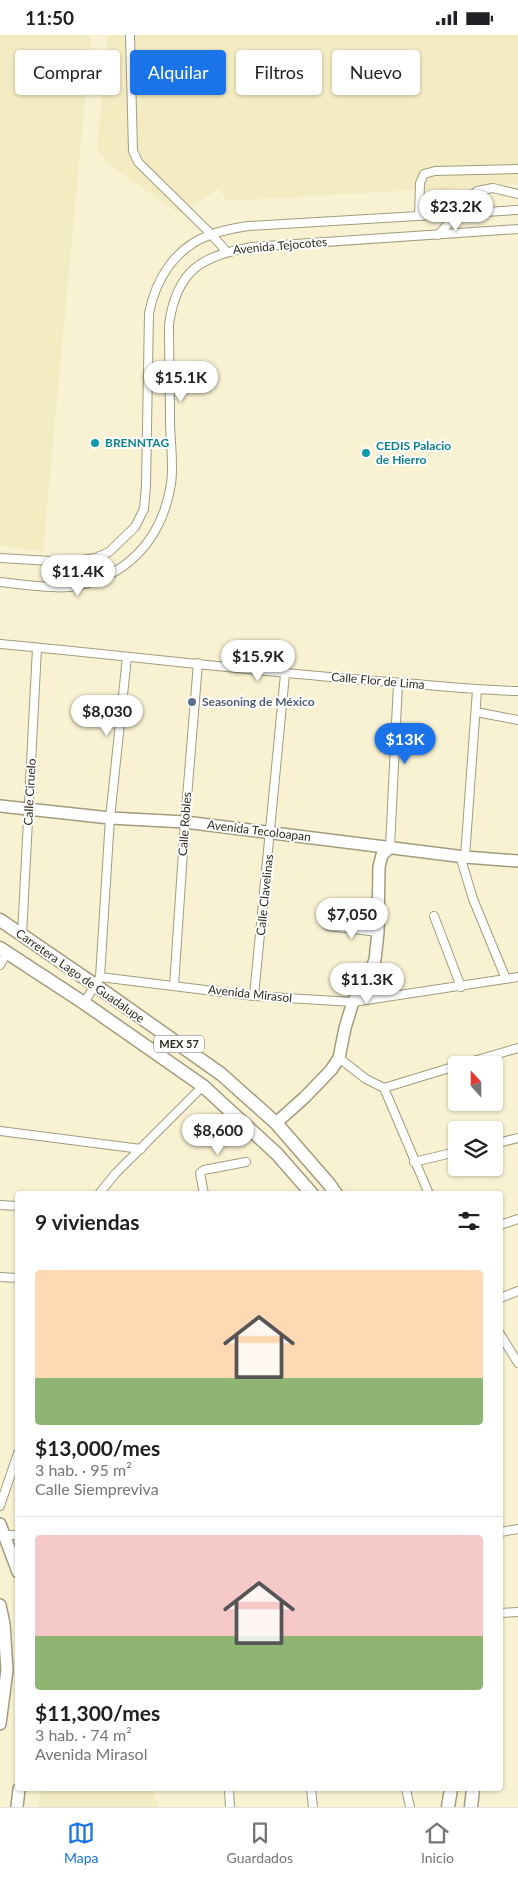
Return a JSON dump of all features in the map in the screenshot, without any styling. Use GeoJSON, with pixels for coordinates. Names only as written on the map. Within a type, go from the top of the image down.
{"type":"FeatureCollection","features":[{"type":"Feature","properties":{"kind":"main road","name":"Carretera Lago de Guadalupe"},"geometry":{"type":"LineString","coordinates":[[0,920],[98,981],[221,1074],[276,1123],[334,1191]]}},
{"type":"Feature","properties":{"kind":"main road","name":"Carretera Lago de Guadalupe"},"geometry":{"type":"LineString","coordinates":[[3,950],[204,1086],[277,1154],[309,1191]]}},
{"type":"Feature","properties":{"kind":"main road"},"geometry":{"type":"LineString","coordinates":[[448,1807],[451,1791]]}},
{"type":"Feature","properties":{"kind":"main road"},"geometry":{"type":"LineString","coordinates":[[471,1807],[473,1791]]}},
{"type":"Feature","properties":{"kind":"street"},"geometry":{"type":"LineString","coordinates":[[130,35],[133,151],[138,162],[226,251]]}},
{"type":"Feature","properties":{"kind":"street"},"geometry":{"type":"LineString","coordinates":[[419,216],[420,183],[424,174],[435,171],[518,169]]}},
{"type":"Feature","properties":{"kind":"street"},"geometry":{"type":"LineString","coordinates":[[438,235],[477,191],[493,188],[518,194]]}},
{"type":"Feature","properties":{"kind":"street","name":"Avenida Tejocotes"},"geometry":{"type":"LineString","coordinates":[[0,558],[69,562],[94,558],[109,552],[135,527],[144,509],[146,485],[149,313],[152,296],[159,281],[183,249],[211,234],[248,226],[518,210]]}},
{"type":"Feature","properties":{"kind":"street","name":"Avenida Tejocotes"},"geometry":{"type":"LineString","coordinates":[[0,582],[67,587],[89,582],[115,573],[128,564],[140,553],[149,540],[158,525],[171,483],[169,324],[171,307],[176,292],[198,266],[211,257],[226,251],[252,247],[518,229]]}},
{"type":"Feature","properties":{"kind":"street","name":"Calle Flor de Lima"},"geometry":{"type":"LineString","coordinates":[[0,645],[198,663],[286,674],[477,690],[518,691]]}},
{"type":"Feature","properties":{"kind":"street","name":"Calle Ciruelo"},"geometry":{"type":"LineString","coordinates":[[22,935],[37,648]]}},
{"type":"Feature","properties":{"kind":"street"},"geometry":{"type":"LineString","coordinates":[[84,1003],[98,981],[110,818],[127,657]]}},
{"type":"Feature","properties":{"kind":"street","name":"Calle Robles"},"geometry":{"type":"LineString","coordinates":[[174,986],[198,663]]}},
{"type":"Feature","properties":{"kind":"street","name":"Calle Clavelinas"},"geometry":{"type":"LineString","coordinates":[[254,996],[286,674]]}},
{"type":"Feature","properties":{"kind":"street"},"geometry":{"type":"LineString","coordinates":[[276,1123],[305,1097],[331,1070],[339,1058],[353,1003],[367,979],[375,960],[378,932],[379,867],[382,855],[390,847],[398,683]]}},
{"type":"Feature","properties":{"kind":"street"},"geometry":{"type":"LineString","coordinates":[[477,690],[462,857],[473,899],[506,979]]}},
{"type":"Feature","properties":{"kind":"street"},"geometry":{"type":"LineString","coordinates":[[476,712],[518,720]]}},
{"type":"Feature","properties":{"kind":"street","name":"Avenida Tecoloapan"},"geometry":{"type":"LineString","coordinates":[[0,806],[29,811],[185,822],[462,857],[518,861]]}},
{"type":"Feature","properties":{"kind":"street"},"geometry":{"type":"LineString","coordinates":[[434,916],[461,987]]}},
{"type":"Feature","properties":{"kind":"street"},"geometry":{"type":"LineString","coordinates":[[328,926],[378,932]]}},
{"type":"Feature","properties":{"kind":"street"},"geometry":{"type":"LineString","coordinates":[[0,965],[3,950]]}},
{"type":"Feature","properties":{"kind":"street","name":"Avenida Mirasol"},"geometry":{"type":"LineString","coordinates":[[98,981],[174,986],[254,996],[353,1003],[518,977]]}},
{"type":"Feature","properties":{"kind":"street"},"geometry":{"type":"LineString","coordinates":[[491,1056],[518,1048]]}},
{"type":"Feature","properties":{"kind":"street"},"geometry":{"type":"LineString","coordinates":[[339,1058],[366,1079],[384,1088],[428,1191]]}},
{"type":"Feature","properties":{"kind":"street"},"geometry":{"type":"LineString","coordinates":[[384,1088],[448,1068]]}},
{"type":"Feature","properties":{"kind":"street"},"geometry":{"type":"LineString","coordinates":[[101,1191],[115,1174],[204,1086]]}},
{"type":"Feature","properties":{"kind":"street"},"geometry":{"type":"LineString","coordinates":[[0,1131],[141,1149]]}},
{"type":"Feature","properties":{"kind":"street"},"geometry":{"type":"LineString","coordinates":[[503,1142],[518,1138]]}},
{"type":"Feature","properties":{"kind":"street"},"geometry":{"type":"LineString","coordinates":[[414,1162],[448,1155]]}},
{"type":"Feature","properties":{"kind":"street"},"geometry":{"type":"LineString","coordinates":[[203,1191],[200,1173],[204,1169],[246,1163]]}},
{"type":"Feature","properties":{"kind":"street"},"geometry":{"type":"LineString","coordinates":[[0,1205],[15,1206]]}},
{"type":"Feature","properties":{"kind":"street"},"geometry":{"type":"LineString","coordinates":[[503,1224],[518,1219]]}},
{"type":"Feature","properties":{"kind":"street"},"geometry":{"type":"LineString","coordinates":[[0,1277],[15,1278]]}},
{"type":"Feature","properties":{"kind":"street"},"geometry":{"type":"LineString","coordinates":[[503,1297],[518,1291]]}},
{"type":"Feature","properties":{"kind":"street"},"geometry":{"type":"LineString","coordinates":[[503,1339],[518,1363]]}},
{"type":"Feature","properties":{"kind":"street"},"geometry":{"type":"LineString","coordinates":[[0,1506],[15,1468]]}},
{"type":"Feature","properties":{"kind":"street"},"geometry":{"type":"LineString","coordinates":[[0,1524],[15,1563]]}},
{"type":"Feature","properties":{"kind":"street"},"geometry":{"type":"LineString","coordinates":[[503,1532],[518,1529]]}},
{"type":"Feature","properties":{"kind":"street"},"geometry":{"type":"LineString","coordinates":[[5,1535],[15,1535]]}},
{"type":"Feature","properties":{"kind":"street"},"geometry":{"type":"LineString","coordinates":[[0,1605],[4,1624],[8,1670],[0,1724]]}},
{"type":"Feature","properties":{"kind":"street"},"geometry":{"type":"LineString","coordinates":[[503,1613],[518,1612]]}},
{"type":"Feature","properties":{"kind":"street"},"geometry":{"type":"LineString","coordinates":[[17,1807],[19,1791]]}},
{"type":"Feature","properties":{"kind":"street"},"geometry":{"type":"LineString","coordinates":[[229,1791],[230,1807]]}},
{"type":"Feature","properties":{"kind":"street"},"geometry":{"type":"LineString","coordinates":[[311,1791],[313,1807]]}},
{"type":"Feature","properties":{"kind":"street"},"geometry":{"type":"LineString","coordinates":[[406,1791],[410,1807]]}},
{"type":"Feature","properties":{"kind":"shaded area"},"geometry":{"type":"Polygon","coordinates":[[[0,35],[91,35],[90,50],[15,50],[15,95],[85,95],[43,551],[0,546],[0,35]]]}},
{"type":"Feature","properties":{"kind":"shaded area"},"geometry":{"type":"Polygon","coordinates":[[[108,35],[518,35],[518,184],[227,201],[219,189],[179,213],[107,164],[97,149],[102,95],[120,95],[120,50],[107,50],[108,35]]]}},
{"type":"Feature","properties":{"kind":"shaded area"},"geometry":{"type":"Polygon","coordinates":[[[41,1791],[152,1791],[159,1807],[38,1807],[41,1791]]]}},
{"type":"Feature","properties":{"kind":"place","name":"BRENNTAG"},"geometry":{"type":"Point","coordinates":[95,443]}},
{"type":"Feature","properties":{"kind":"place","name":"CEDIS Palacio de Hierro"},"geometry":{"type":"Point","coordinates":[366,453]}},
{"type":"Feature","properties":{"kind":"place","name":"Seasoning de México"},"geometry":{"type":"Point","coordinates":[192,702]}}]}
